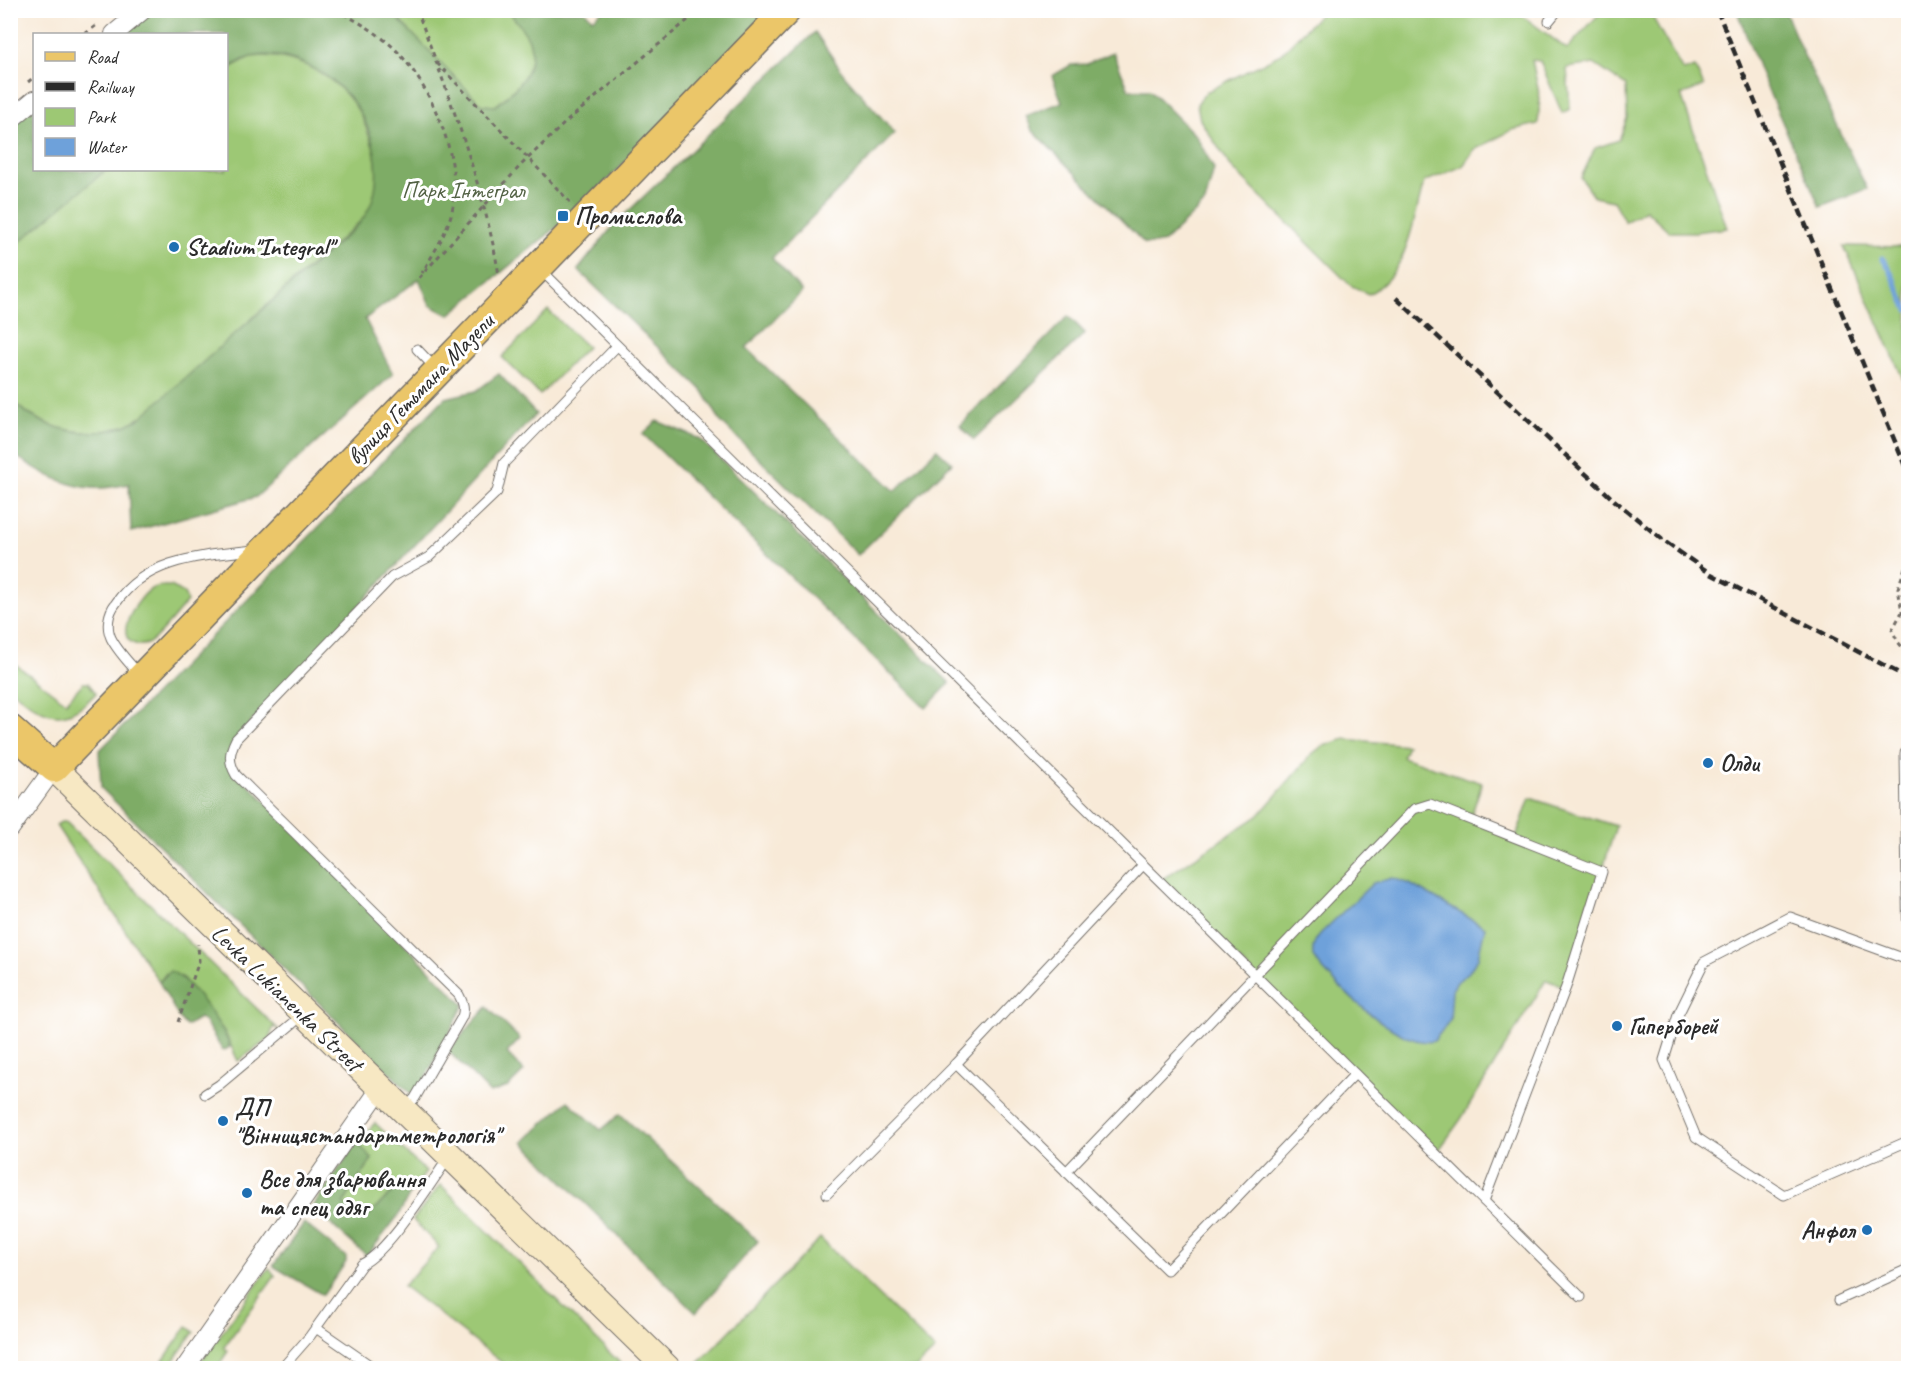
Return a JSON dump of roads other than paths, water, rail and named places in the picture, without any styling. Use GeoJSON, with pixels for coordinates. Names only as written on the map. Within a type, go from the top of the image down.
{"type":"FeatureCollection","features":[{"type":"Feature","properties":{"kind":"main road","name":"вулиця Гетьмана Мазепи"},"geometry":{"type":"LineString","coordinates":[[54,768],[787,10]]}},
{"type":"Feature","properties":{"kind":"main road","name":"Levka Lukianenka Street"},"geometry":{"type":"LineString","coordinates":[[10,729],[54,768],[667,1368]]}},
{"type":"Feature","properties":{"kind":"street"},"geometry":{"type":"LineString","coordinates":[[115,33],[143,10]]}},
{"type":"Feature","properties":{"kind":"street"},"geometry":{"type":"LineString","coordinates":[[10,120],[33,101]]}},
{"type":"Feature","properties":{"kind":"street"},"geometry":{"type":"LineString","coordinates":[[10,829],[54,768]]}},
{"type":"Feature","properties":{"kind":"street"},"geometry":{"type":"LineString","coordinates":[[185,1368],[380,1089]]}},
{"type":"Feature","properties":{"kind":"lane"},"geometry":{"type":"LineString","coordinates":[[1549,21],[1558,10]]}},
{"type":"Feature","properties":{"kind":"lane"},"geometry":{"type":"LineString","coordinates":[[538,267],[1581,1297]]}},
{"type":"Feature","properties":{"kind":"lane"},"geometry":{"type":"LineString","coordinates":[[403,1111],[416,1098],[462,1017],[464,1005],[462,1000],[236,775],[229,757],[231,748],[236,739],[392,577],[429,557],[497,492],[504,463],[617,346]]}},
{"type":"Feature","properties":{"kind":"lane"},"geometry":{"type":"LineString","coordinates":[[417,349],[438,370]]}},
{"type":"Feature","properties":{"kind":"lane"},"geometry":{"type":"LineString","coordinates":[[142,677],[110,637],[107,623],[112,607],[122,594],[146,575],[174,562],[208,554],[265,549]]}},
{"type":"Feature","properties":{"kind":"lane"},"geometry":{"type":"LineString","coordinates":[[1905,753],[1908,960],[1790,917],[1704,962],[1678,1016],[1664,1060],[1696,1137],[1784,1195],[1908,1141]]}},
{"type":"Feature","properties":{"kind":"lane"},"geometry":{"type":"LineString","coordinates":[[1066,1172],[1414,809],[1430,804],[1602,872],[1566,987],[1484,1201]]}},
{"type":"Feature","properties":{"kind":"lane"},"geometry":{"type":"LineString","coordinates":[[827,1194],[956,1065],[1143,865]]}},
{"type":"Feature","properties":{"kind":"lane"},"geometry":{"type":"LineString","coordinates":[[205,1094],[304,1014]]}},
{"type":"Feature","properties":{"kind":"lane"},"geometry":{"type":"LineString","coordinates":[[956,1065],[1167,1270],[1355,1074]]}},
{"type":"Feature","properties":{"kind":"lane"},"geometry":{"type":"LineString","coordinates":[[282,1368],[316,1328],[362,1264],[370,1260],[405,1220],[449,1157]]}},
{"type":"Feature","properties":{"kind":"lane"},"geometry":{"type":"LineString","coordinates":[[1839,1300],[1908,1269]]}},
{"type":"Feature","properties":{"kind":"lane"},"geometry":{"type":"LineString","coordinates":[[316,1328],[374,1368]]}},
{"type":"Feature","properties":{"kind":"water"},"geometry":{"type":"Polygon","coordinates":[[[1393,878],[1410,884],[1485,927],[1478,958],[1469,972],[1457,982],[1452,990],[1450,1020],[1434,1041],[1420,1041],[1403,1035],[1386,1025],[1351,998],[1313,957],[1314,944],[1321,933],[1373,883],[1393,878]]]}},
{"type":"Feature","properties":{"kind":"waterway"},"geometry":{"type":"LineString","coordinates":[[1882,258],[1908,310]]}},
{"type":"Feature","properties":{"kind":"railway"},"geometry":{"type":"LineString","coordinates":[[1717,10],[1908,473]]}},
{"type":"Feature","properties":{"kind":"railway"},"geometry":{"type":"LineString","coordinates":[[1396,298],[1614,500],[1665,542],[1711,574],[1908,678]]}},
{"type":"Feature","properties":{"kind":"place","name":"Промислова"},"geometry":{"type":"Point","coordinates":[563,216]}},
{"type":"Feature","properties":{"kind":"place","name":"Stadium\"Integral\""},"geometry":{"type":"Point","coordinates":[174,247]}},
{"type":"Feature","properties":{"kind":"place","name":"Олди"},"geometry":{"type":"Point","coordinates":[1708,763]}},
{"type":"Feature","properties":{"kind":"place","name":"Гиперборей"},"geometry":{"type":"Point","coordinates":[1617,1026]}},
{"type":"Feature","properties":{"kind":"place","name":"ДП \"Вінницястандартметрологія\""},"geometry":{"type":"Point","coordinates":[223,1121]}},
{"type":"Feature","properties":{"kind":"place","name":"Все для зварювання та спец одяг"},"geometry":{"type":"Point","coordinates":[247,1193]}},
{"type":"Feature","properties":{"kind":"place","name":"Анфол"},"geometry":{"type":"Point","coordinates":[1867,1230]}},
{"type":"Feature","properties":{"kind":"park label","name":"Парк Інтеграл"},"geometry":{"type":"Point","coordinates":[463,190]}}]}
